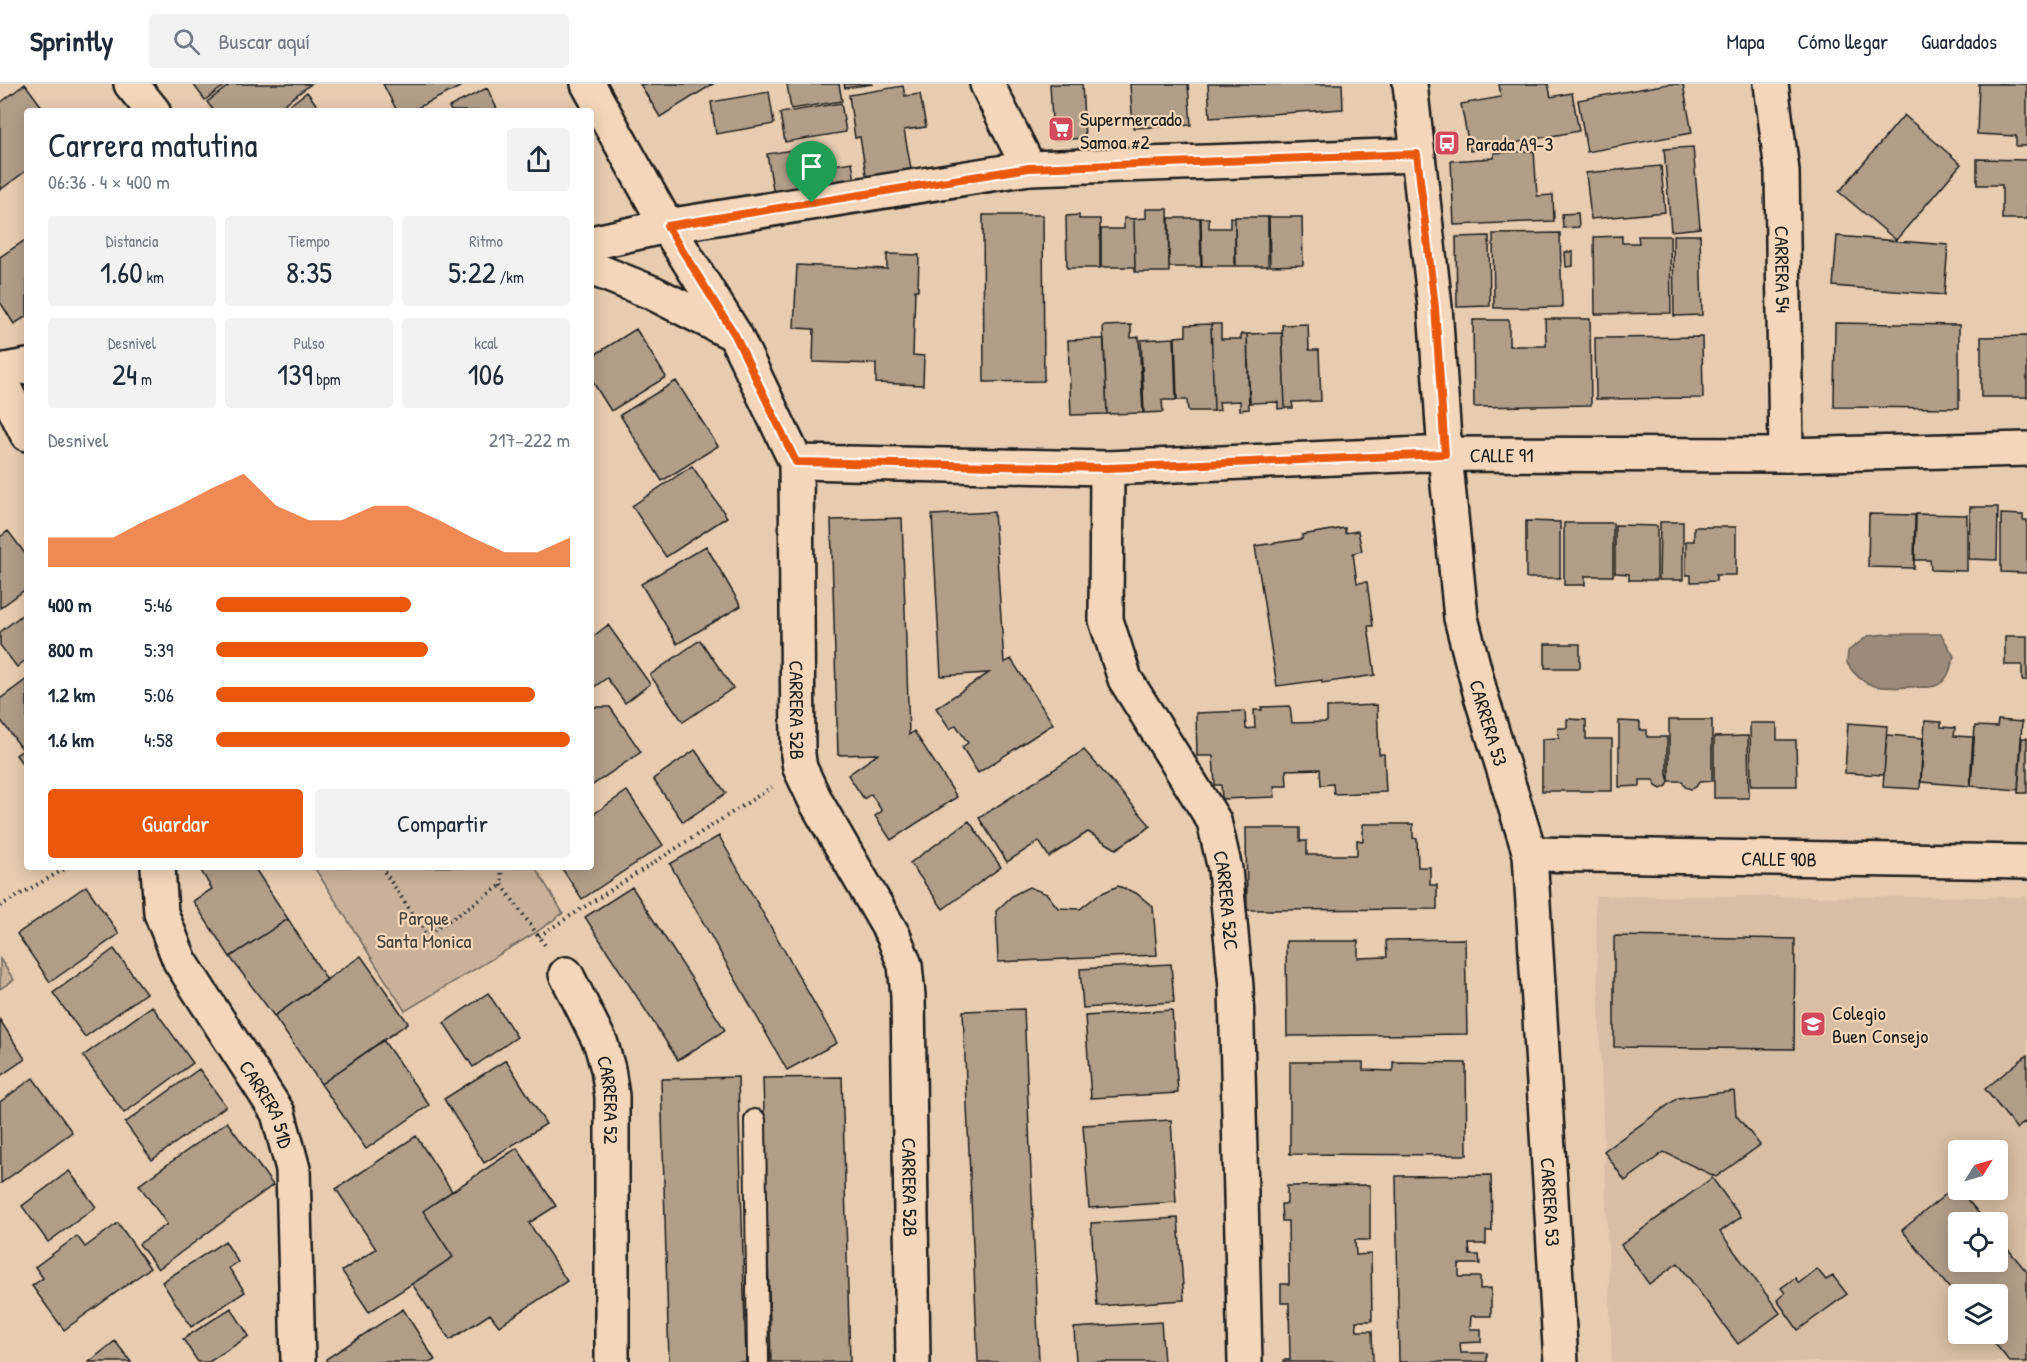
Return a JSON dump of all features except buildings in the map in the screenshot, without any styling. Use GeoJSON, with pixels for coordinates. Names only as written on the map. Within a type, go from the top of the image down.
{"type":"FeatureCollection","features":[{"type":"Feature","properties":{"kind":"street"},"geometry":{"type":"LineString","coordinates":[[130,84],[150,108]]}},
{"type":"Feature","properties":{"kind":"street","name":"CARRERA 52B"},"geometry":{"type":"LineString","coordinates":[[588,84],[667,226],[735,335],[796,462],[798,755],[800,768],[816,802],[893,935],[905,964],[908,996],[913,1362]]}},
{"type":"Feature","properties":{"kind":"street"},"geometry":{"type":"LineString","coordinates":[[987,84],[1029,168]]}},
{"type":"Feature","properties":{"kind":"street","name":"CARRERA 53"},"geometry":{"type":"LineString","coordinates":[[1410,84],[1435,307],[1445,454],[1461,618],[1481,696],[1530,854],[1561,1362]]}},
{"type":"Feature","properties":{"kind":"street","name":"CARRERA 54"},"geometry":{"type":"LineString","coordinates":[[1771,84],[1782,171],[1786,455]]}},
{"type":"Feature","properties":{"kind":"street"},"geometry":{"type":"LineString","coordinates":[[594,242],[667,226],[1029,168],[1417,154]]}},
{"type":"Feature","properties":{"kind":"street"},"geometry":{"type":"LineString","coordinates":[[594,269],[653,293],[735,335]]}},
{"type":"Feature","properties":{"kind":"street"},"geometry":{"type":"LineString","coordinates":[[0,371],[24,367]]}},
{"type":"Feature","properties":{"kind":"street"},"geometry":{"type":"LineString","coordinates":[[0,379],[24,428]]}},
{"type":"Feature","properties":{"kind":"street","name":"CALLE 91"},"geometry":{"type":"LineString","coordinates":[[796,462],[1107,468],[1445,454],[1786,455],[2027,449]]}},
{"type":"Feature","properties":{"kind":"street","name":"CARRERA 52C"},"geometry":{"type":"LineString","coordinates":[[1107,468],[1106,620],[1125,678],[1214,821],[1225,869],[1236,987],[1245,1362]]}},
{"type":"Feature","properties":{"kind":"street","name":"CALLE 90B"},"geometry":{"type":"LineString","coordinates":[[1530,854],[2027,862]]}},
{"type":"Feature","properties":{"kind":"street","name":"CARRERA 51D"},"geometry":{"type":"LineString","coordinates":[[158,870],[161,913],[180,961],[278,1113],[293,1169],[298,1362]]}},
{"type":"Feature","properties":{"kind":"street","name":"CARRERA 52"},"geometry":{"type":"LineString","coordinates":[[566,974],[601,1044],[608,1068],[612,1096],[612,1362]]}},
{"type":"Feature","properties":{"kind":"lane"},"geometry":{"type":"LineString","coordinates":[[755,1120],[758,1362]]}},
{"type":"Feature","properties":{"kind":"path"},"geometry":{"type":"LineString","coordinates":[[538,936],[800,768]]}},
{"type":"Feature","properties":{"kind":"path"},"geometry":{"type":"LineString","coordinates":[[0,906],[63,870]]}},
{"type":"Feature","properties":{"kind":"path"},"geometry":{"type":"LineString","coordinates":[[383,870],[427,935],[502,885]]}},
{"type":"Feature","properties":{"kind":"path"},"geometry":{"type":"LineString","coordinates":[[501,870],[502,885],[566,974]]}},
{"type":"Feature","properties":{"kind":"shaded area"},"geometry":{"type":"Polygon","coordinates":[[[1941,634],[1954,656],[1946,678],[1932,687],[1891,688],[1874,686],[1860,679],[1847,663],[1848,651],[1868,636],[1941,634]]]}},
{"type":"Feature","properties":{"kind":"shaded area","name":"Colegio Buen Consejo"},"geometry":{"type":"Polygon","coordinates":[[[1595,896],[2027,897],[2027,1362],[1612,1362],[1595,896]]]}},
{"type":"Feature","properties":{"kind":"green space","name":"Parque Santa Monica"},"geometry":{"type":"Polygon","coordinates":[[[316,870],[537,870],[563,913],[535,933],[405,1011],[316,870]]]}},
{"type":"Feature","properties":{"kind":"green space"},"geometry":{"type":"Polygon","coordinates":[[[0,959],[14,980],[0,989],[0,959]]]}},
{"type":"Feature","properties":{"kind":"place","name":"Supermercado Samoa #2"},"geometry":{"type":"Point","coordinates":[1061,129]}},
{"type":"Feature","properties":{"kind":"place","name":"Parada A9-3"},"geometry":{"type":"Point","coordinates":[1447,143]}},
{"type":"Feature","properties":{"kind":"place","name":"Colegio Buen Consejo"},"geometry":{"type":"Point","coordinates":[1813,1024]}},
{"type":"Feature","properties":{"kind":"route"},"geometry":{"type":"LineString","coordinates":[[1417,154],[1435,307],[1445,454],[1107,468],[796,462],[735,335],[667,226],[812,203],[1029,168],[1417,154]]}}]}
